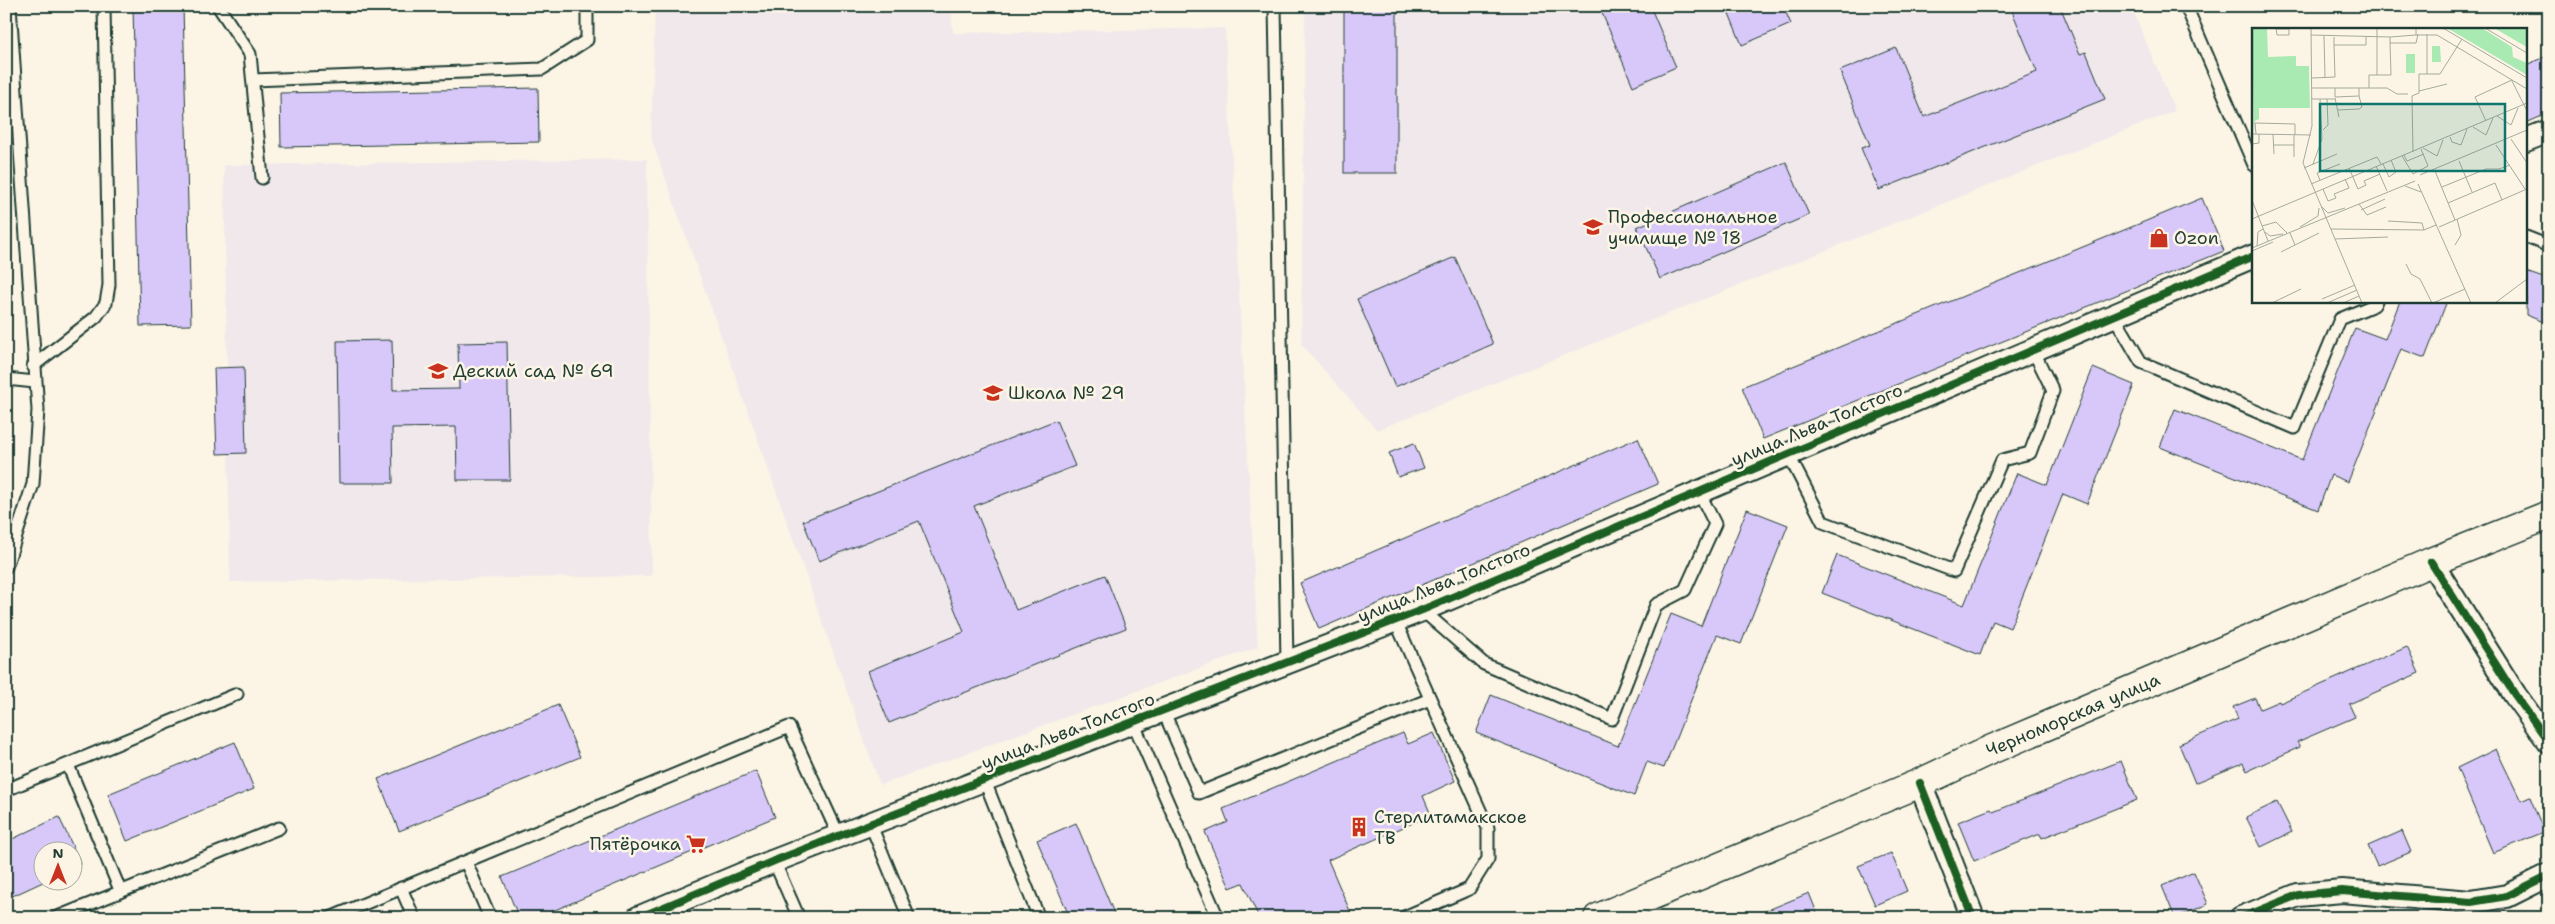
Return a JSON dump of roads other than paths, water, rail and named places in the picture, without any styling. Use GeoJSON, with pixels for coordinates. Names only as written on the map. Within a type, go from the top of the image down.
{"type":"FeatureCollection","features":[{"type":"Feature","properties":{"kind":"main road","name":"Черноморская улица"},"geometry":{"type":"LineString","coordinates":[[1598,918],[1920,783],[1990,750],[2432,562],[2549,515]]}},
{"type":"Feature","properties":{"kind":"street"},"geometry":{"type":"LineString","coordinates":[[2528,139],[2549,131]]}},
{"type":"Feature","properties":{"kind":"street","name":"улица Льва Толстого"},"geometry":{"type":"LineString","coordinates":[[638,918],[870,823],[1422,610],[2252,257]]}},
{"type":"Feature","properties":{"kind":"street"},"geometry":{"type":"LineString","coordinates":[[2432,562],[2515,695],[2549,742]]}},
{"type":"Feature","properties":{"kind":"street"},"geometry":{"type":"LineString","coordinates":[[1920,783],[1973,918]]}},
{"type":"Feature","properties":{"kind":"street"},"geometry":{"type":"LineString","coordinates":[[2241,918],[2298,895],[2342,891],[2471,902],[2507,896],[2549,875]]}},
{"type":"Feature","properties":{"kind":"lane"},"geometry":{"type":"LineString","coordinates":[[6,567],[33,484],[38,410],[10,6]]}},
{"type":"Feature","properties":{"kind":"lane"},"geometry":{"type":"LineString","coordinates":[[34,366],[96,317],[106,303],[109,285],[104,6]]}},
{"type":"Feature","properties":{"kind":"lane"},"geometry":{"type":"LineString","coordinates":[[218,6],[250,54],[262,178]]}},
{"type":"Feature","properties":{"kind":"lane"},"geometry":{"type":"LineString","coordinates":[[253,80],[542,69],[587,40],[587,6]]}},
{"type":"Feature","properties":{"kind":"lane"},"geometry":{"type":"LineString","coordinates":[[1275,6],[1287,662]]}},
{"type":"Feature","properties":{"kind":"lane"},"geometry":{"type":"LineString","coordinates":[[2186,6],[2252,160]]}},
{"type":"Feature","properties":{"kind":"lane"},"geometry":{"type":"LineString","coordinates":[[2528,238],[2549,246]]}},
{"type":"Feature","properties":{"kind":"lane"},"geometry":{"type":"LineString","coordinates":[[2114,316],[2141,362],[2295,428],[2340,319],[2374,305],[2376,302]]}},
{"type":"Feature","properties":{"kind":"lane"},"geometry":{"type":"LineString","coordinates":[[1788,454],[1823,522],[1954,571],[2002,460],[2030,453],[2052,391],[2033,350]]}},
{"type":"Feature","properties":{"kind":"lane"},"geometry":{"type":"LineString","coordinates":[[6,379],[35,382]]}},
{"type":"Feature","properties":{"kind":"lane"},"geometry":{"type":"LineString","coordinates":[[1422,610],[1484,664],[1612,720],[1656,606],[1686,590],[1715,524],[1699,492]]}},
{"type":"Feature","properties":{"kind":"lane"},"geometry":{"type":"LineString","coordinates":[[1395,620],[1488,828],[1488,859],[1469,889],[1402,918]]}},
{"type":"Feature","properties":{"kind":"lane"},"geometry":{"type":"LineString","coordinates":[[6,790],[237,694]]}},
{"type":"Feature","properties":{"kind":"lane"},"geometry":{"type":"LineString","coordinates":[[1163,710],[1199,793],[1430,699]]}},
{"type":"Feature","properties":{"kind":"lane"},"geometry":{"type":"LineString","coordinates":[[1133,722],[1218,918]]}},
{"type":"Feature","properties":{"kind":"lane"},"geometry":{"type":"LineString","coordinates":[[330,918],[788,727],[838,836]]}},
{"type":"Feature","properties":{"kind":"lane"},"geometry":{"type":"LineString","coordinates":[[68,765],[120,890]]}},
{"type":"Feature","properties":{"kind":"lane"},"geometry":{"type":"LineString","coordinates":[[984,780],[1039,918]]}},
{"type":"Feature","properties":{"kind":"lane"},"geometry":{"type":"LineString","coordinates":[[870,823],[909,918]]}},
{"type":"Feature","properties":{"kind":"lane"},"geometry":{"type":"LineString","coordinates":[[55,918],[120,890],[279,828]]}},
{"type":"Feature","properties":{"kind":"lane"},"geometry":{"type":"LineString","coordinates":[[774,861],[799,918]]}},
{"type":"Feature","properties":{"kind":"lane"},"geometry":{"type":"LineString","coordinates":[[466,862],[490,918]]}},
{"type":"Feature","properties":{"kind":"lane"},"geometry":{"type":"LineString","coordinates":[[401,888],[414,918]]}},
{"type":"Feature","properties":{"kind":"place","name":"Профессиональное училище № 18"},"geometry":{"type":"Point","coordinates":[1593,227]}},
{"type":"Feature","properties":{"kind":"place","name":"Ozon"},"geometry":{"type":"Point","coordinates":[2159,238]}},
{"type":"Feature","properties":{"kind":"place","name":"Деский сад № 69"},"geometry":{"type":"Point","coordinates":[438,371]}},
{"type":"Feature","properties":{"kind":"place","name":"Школа № 29"},"geometry":{"type":"Point","coordinates":[993,393]}},
{"type":"Feature","properties":{"kind":"place","name":"Стерлитамакское ТВ"},"geometry":{"type":"Point","coordinates":[1359,827]}},
{"type":"Feature","properties":{"kind":"place","name":"Пятёрочка"},"geometry":{"type":"Point","coordinates":[696,844]}}]}
